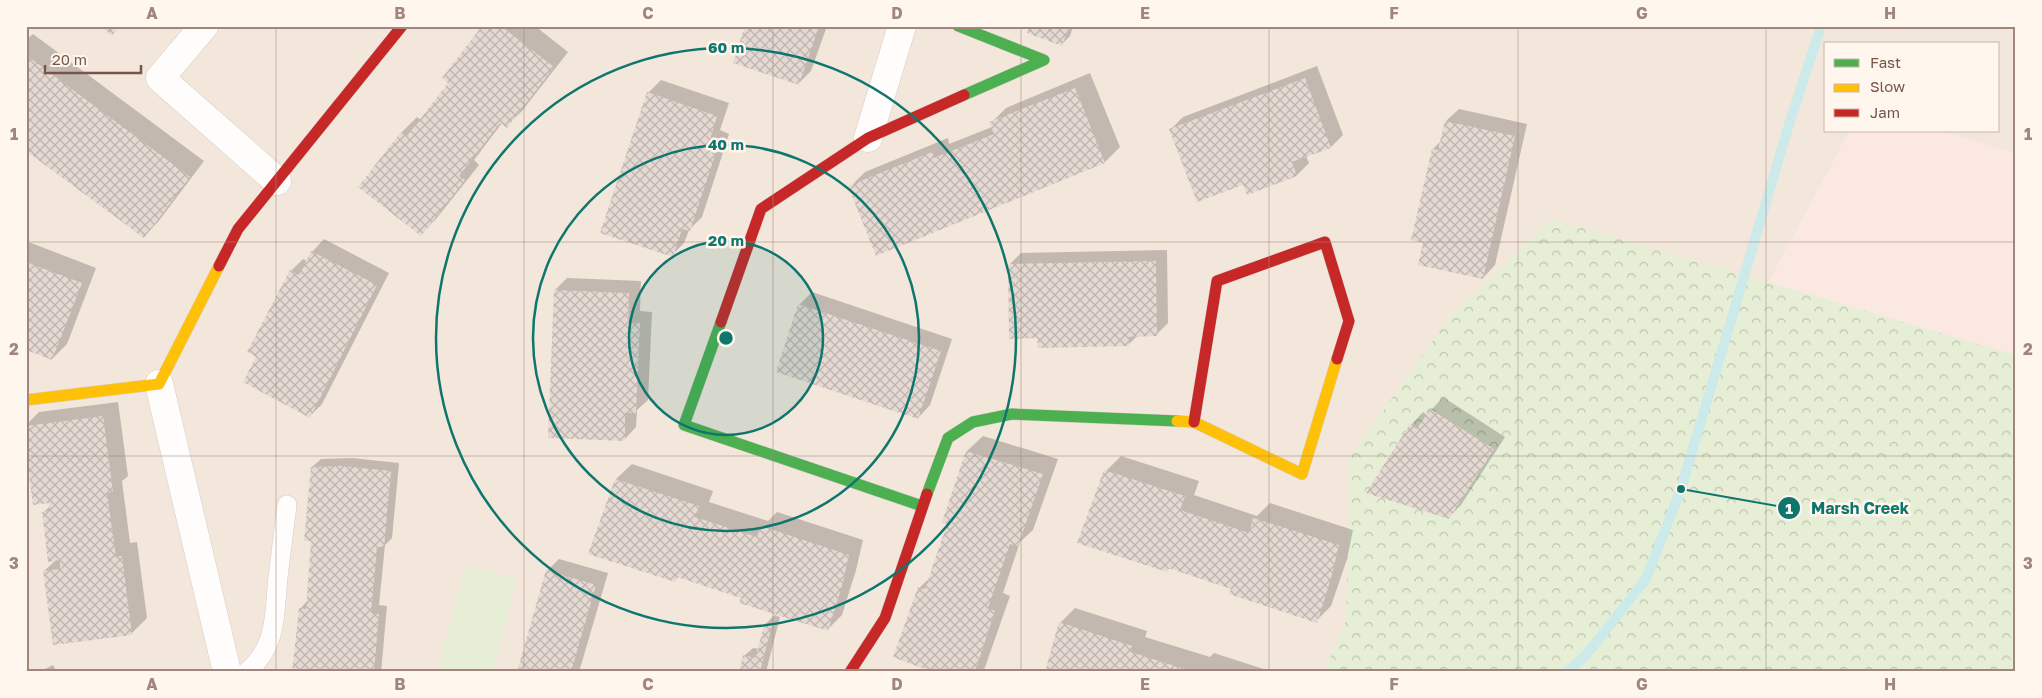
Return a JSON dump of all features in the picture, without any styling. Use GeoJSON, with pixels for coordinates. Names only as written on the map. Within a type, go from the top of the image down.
{"type":"FeatureCollection","features":[{"type":"Feature","properties":{"kind":"street"},"geometry":{"type":"LineString","coordinates":[[204,26],[160,78],[277,181]]}},
{"type":"Feature","properties":{"kind":"street"},"geometry":{"type":"LineString","coordinates":[[227,672],[159,384],[238,229],[402,26]]}},
{"type":"Feature","properties":{"kind":"street"},"geometry":{"type":"LineString","coordinates":[[868,138],[902,26]]}},
{"type":"Feature","properties":{"kind":"street"},"geometry":{"type":"LineString","coordinates":[[922,506],[684,425],[761,209],[868,138],[1044,60],[958,26]]}},
{"type":"Feature","properties":{"kind":"street"},"geometry":{"type":"LineString","coordinates":[[850,672],[885,618],[922,506],[948,438],[973,422],[1012,414],[1194,422],[1302,474],[1349,321],[1325,242],[1217,281],[1194,422]]}},
{"type":"Feature","properties":{"kind":"street"},"geometry":{"type":"LineString","coordinates":[[26,400],[159,384]]}},
{"type":"Feature","properties":{"kind":"lane"},"geometry":{"type":"LineString","coordinates":[[247,672],[260,661],[275,621],[287,505]]}},
{"type":"Feature","properties":{"kind":"shaded area"},"geometry":{"type":"Polygon","coordinates":[[[26,26],[2016,26],[2016,154],[1944,132],[2000,132],[2000,42],[1824,42],[1824,132],[1849,132],[1559,672],[26,672],[26,26]]]}},
{"type":"Feature","properties":{"kind":"shaded area"},"geometry":{"type":"Polygon","coordinates":[[[1849,132],[1944,132],[2016,154],[2016,672],[1559,672],[1849,132]]]}},
{"type":"Feature","properties":{"kind":"green space"},"geometry":{"type":"Polygon","coordinates":[[[1552,219],[2016,355],[2016,672],[1324,672],[1346,621],[1350,457],[1451,315],[1552,219]]]}},
{"type":"Feature","properties":{"kind":"green space"},"geometry":{"type":"Polygon","coordinates":[[[466,566],[517,580],[492,672],[437,672],[466,566]]]}},
{"type":"Feature","properties":{"kind":"building"},"geometry":{"type":"Polygon","coordinates":[[[100,26],[120,26],[112,36],[100,26]]]}},
{"type":"Feature","properties":{"kind":"building"},"geometry":{"type":"Polygon","coordinates":[[[482,26],[501,26],[554,67],[507,128],[500,123],[459,176],[465,180],[421,236],[358,187],[401,132],[407,136],[448,83],[442,78],[482,26]]]}},
{"type":"Feature","properties":{"kind":"building"},"geometry":{"type":"Polygon","coordinates":[[[745,26],[819,26],[799,85],[733,63],[745,26]]]}},
{"type":"Feature","properties":{"kind":"building"},"geometry":{"type":"Polygon","coordinates":[[[1029,26],[1069,26],[1062,46],[1027,33],[1029,26]]]}},
{"type":"Feature","properties":{"kind":"building"},"geometry":{"type":"Polygon","coordinates":[[[26,55],[190,177],[144,238],[26,151],[26,55]]]}},
{"type":"Feature","properties":{"kind":"building"},"geometry":{"type":"Polygon","coordinates":[[[1305,78],[1331,148],[1292,162],[1297,176],[1247,195],[1243,185],[1197,202],[1169,129],[1305,78]]]}},
{"type":"Feature","properties":{"kind":"building"},"geometry":{"type":"Polygon","coordinates":[[[1075,88],[1105,163],[876,256],[848,186],[932,152],[934,158],[994,134],[989,122],[1075,88]]]}},
{"type":"Feature","properties":{"kind":"building"},"geometry":{"type":"Polygon","coordinates":[[[647,92],[717,116],[709,143],[718,146],[690,231],[682,229],[673,257],[600,233],[647,92]]]}},
{"type":"Feature","properties":{"kind":"building"},"geometry":{"type":"Polygon","coordinates":[[[1445,121],[1515,136],[1483,279],[1418,265],[1423,243],[1411,240],[1432,149],[1438,150],[1445,121]]]}},
{"type":"Feature","properties":{"kind":"building"},"geometry":{"type":"Polygon","coordinates":[[[311,251],[377,285],[310,418],[243,382],[256,357],[247,352],[290,270],[299,275],[311,251]]]}},
{"type":"Feature","properties":{"kind":"building"},"geometry":{"type":"Polygon","coordinates":[[[1156,261],[1157,336],[1129,337],[1129,346],[1038,348],[1037,338],[1009,339],[1008,264],[1156,261]]]}},
{"type":"Feature","properties":{"kind":"building"},"geometry":{"type":"Polygon","coordinates":[[[26,262],[82,283],[52,360],[26,350],[26,262]]]}},
{"type":"Feature","properties":{"kind":"building"},"geometry":{"type":"Polygon","coordinates":[[[554,290],[629,293],[628,323],[640,323],[636,413],[625,413],[625,441],[548,438],[554,290]]]}},
{"type":"Feature","properties":{"kind":"building"},"geometry":{"type":"Polygon","coordinates":[[[798,304],[941,351],[918,419],[776,372],[798,304]]]}},
{"type":"Feature","properties":{"kind":"building"},"geometry":{"type":"Polygon","coordinates":[[[1430,409],[1494,449],[1449,519],[1366,493],[1410,424],[1417,429],[1430,409]]]}},
{"type":"Feature","properties":{"kind":"building"},"geometry":{"type":"Polygon","coordinates":[[[103,416],[113,492],[107,493],[116,557],[122,556],[132,635],[53,645],[43,571],[60,569],[60,560],[48,562],[42,512],[50,511],[49,503],[33,505],[26,452],[26,426],[103,416]]]}},
{"type":"Feature","properties":{"kind":"building"},"geometry":{"type":"Polygon","coordinates":[[[966,451],[1043,474],[1018,546],[1010,544],[988,608],[995,611],[975,672],[932,672],[893,657],[918,587],[925,589],[947,524],[942,522],[966,451]]]}},
{"type":"Feature","properties":{"kind":"building"},"geometry":{"type":"Polygon","coordinates":[[[343,466],[391,471],[384,547],[377,547],[371,613],[379,614],[374,672],[292,672],[299,608],[306,609],[311,541],[304,541],[311,467],[343,466]]]}},
{"type":"Feature","properties":{"kind":"building"},"geometry":{"type":"Polygon","coordinates":[[[1104,470],[1185,496],[1180,510],[1249,533],[1253,518],[1339,545],[1317,623],[1229,594],[1231,589],[1168,568],[1167,572],[1077,543],[1104,470]]]}},
{"type":"Feature","properties":{"kind":"building"},"geometry":{"type":"Polygon","coordinates":[[[615,479],[699,506],[695,517],[757,537],[761,526],[849,555],[842,586],[828,631],[739,603],[741,598],[677,577],[675,582],[588,554],[615,479]]]}},
{"type":"Feature","properties":{"kind":"building"},"geometry":{"type":"Polygon","coordinates":[[[546,570],[596,585],[571,672],[517,672],[546,570]]]}},
{"type":"Feature","properties":{"kind":"building"},"geometry":{"type":"Polygon","coordinates":[[[1059,622],[1132,646],[1131,652],[1194,672],[1045,672],[1059,622]]]}},
{"type":"Feature","properties":{"kind":"building"},"geometry":{"type":"Polygon","coordinates":[[[765,623],[772,625],[760,672],[739,672],[743,655],[755,658],[765,623]]]}},
{"type":"Feature","properties":{"kind":"building"},"geometry":{"type":"Polygon","coordinates":[[[1198,668],[1209,671],[1209,672],[1196,672],[1198,668]]]}},
{"type":"Feature","properties":{"kind":"waterway"},"geometry":{"type":"LineString","coordinates":[[1567,672],[1586,655],[1646,579],[1681,489],[1788,128],[1821,26]]}},
{"type":"Feature","properties":{"kind":"traffic: fast"},"geometry":{"type":"LineString","coordinates":[[958,26],[1044,60],[964,95]]}},
{"type":"Feature","properties":{"kind":"traffic: fast"},"geometry":{"type":"LineString","coordinates":[[721,322],[684,425],[922,506]]}},
{"type":"Feature","properties":{"kind":"traffic: fast"},"geometry":{"type":"LineString","coordinates":[[927,494],[948,438],[973,422],[1012,414],[1177,421]]}},
{"type":"Feature","properties":{"kind":"traffic: slow"},"geometry":{"type":"LineString","coordinates":[[26,400],[159,384],[219,266]]}},
{"type":"Feature","properties":{"kind":"traffic: slow"},"geometry":{"type":"LineString","coordinates":[[1177,421],[1194,422],[1302,474],[1337,359]]}},
{"type":"Feature","properties":{"kind":"traffic: jam"},"geometry":{"type":"LineString","coordinates":[[219,266],[238,229],[402,26]]}},
{"type":"Feature","properties":{"kind":"traffic: jam"},"geometry":{"type":"LineString","coordinates":[[721,322],[761,209],[868,138],[964,95]]}},
{"type":"Feature","properties":{"kind":"traffic: jam"},"geometry":{"type":"LineString","coordinates":[[1194,422],[1217,281],[1325,242],[1349,321],[1337,359]]}},
{"type":"Feature","properties":{"kind":"traffic: jam"},"geometry":{"type":"LineString","coordinates":[[850,672],[885,618],[927,494]]}},
{"type":"Feature","properties":{"kind":"place","name":"Marsh Creek"},"geometry":{"type":"Point","coordinates":[1681,489]}}]}
